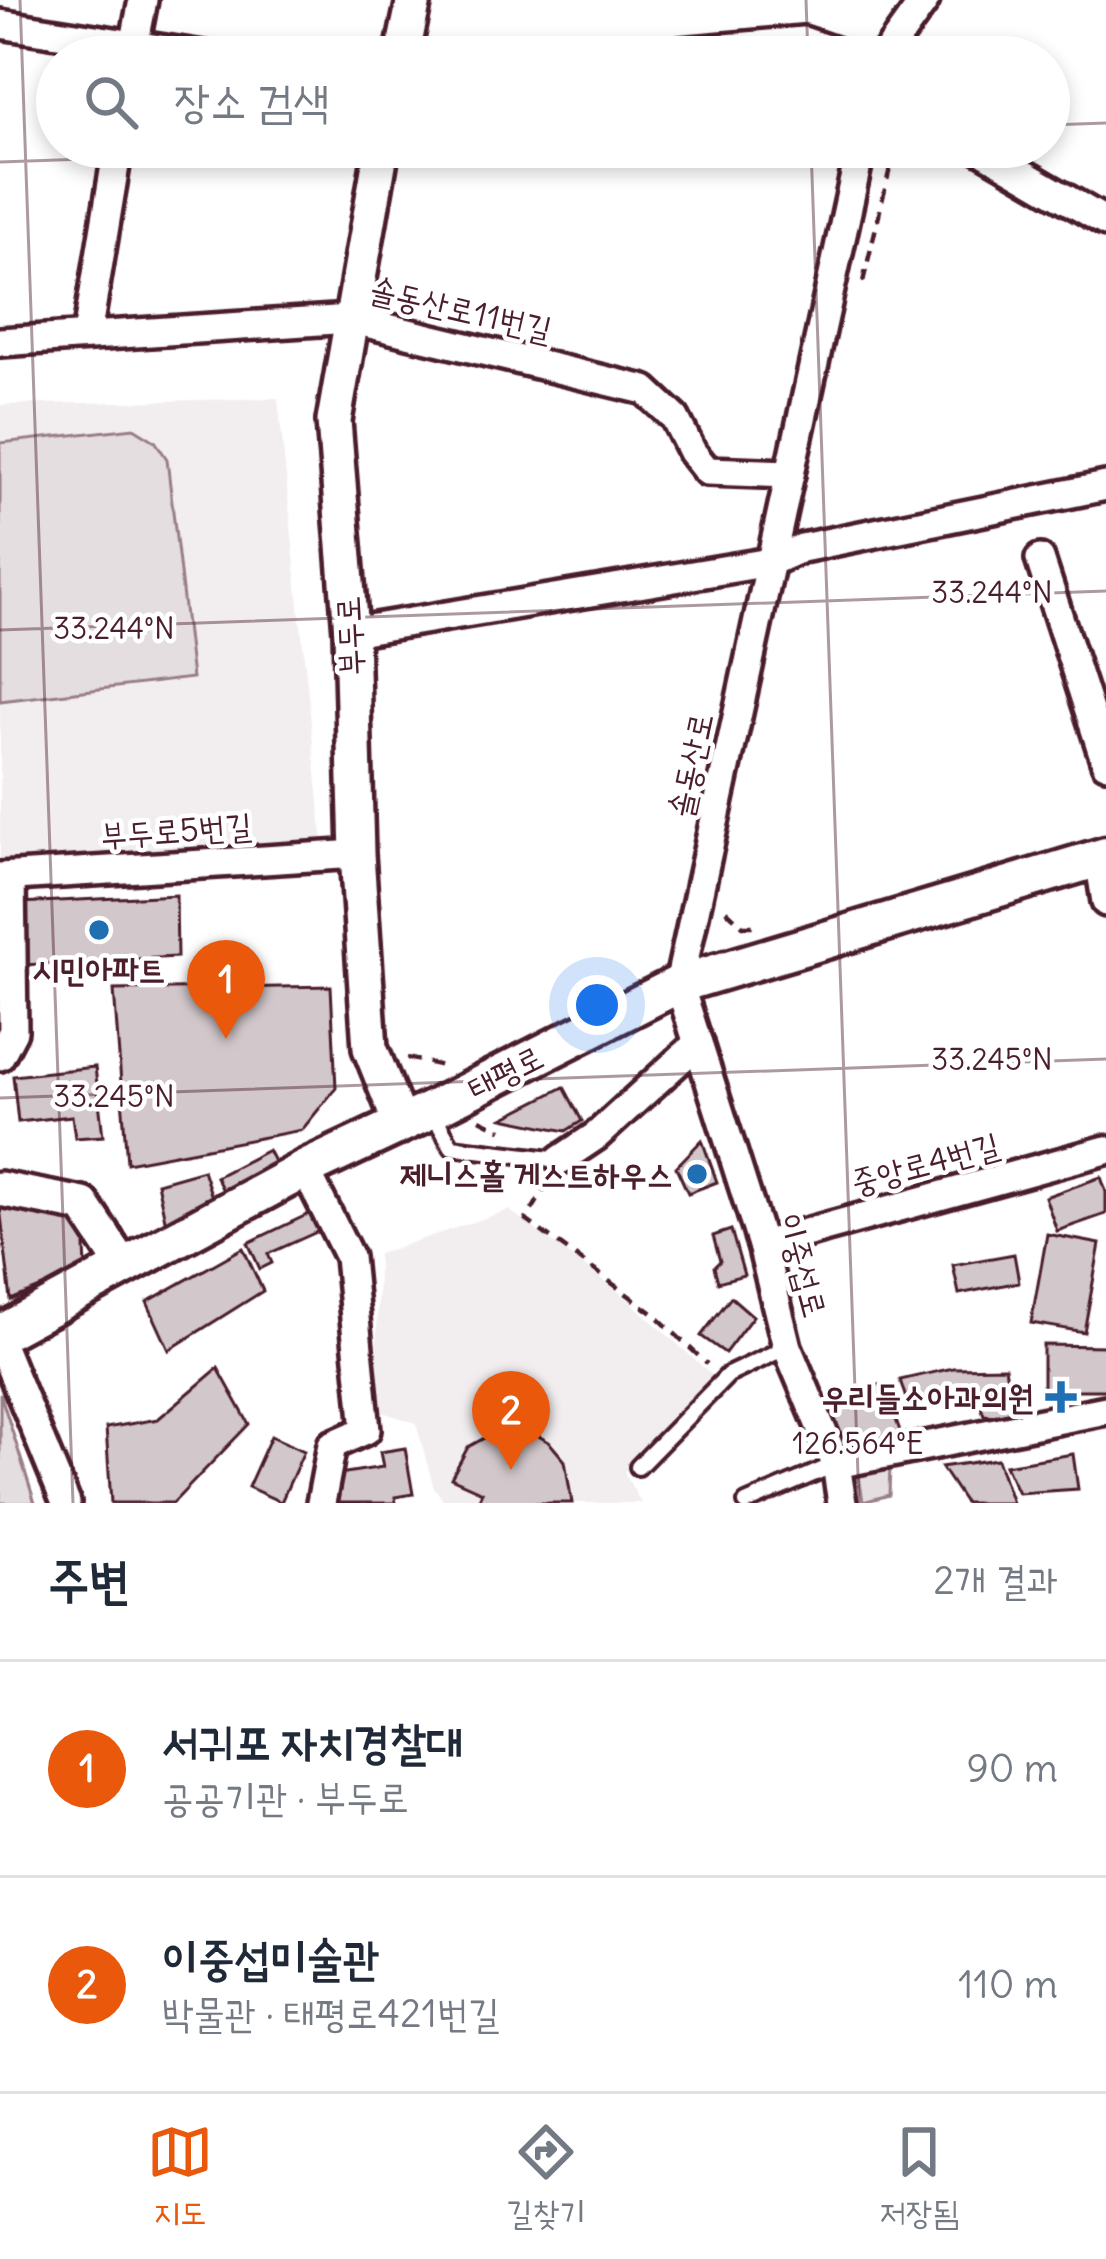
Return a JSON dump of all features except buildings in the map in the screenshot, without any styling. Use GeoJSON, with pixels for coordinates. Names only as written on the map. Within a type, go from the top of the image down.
{"type":"FeatureCollection","features":[{"type":"Feature","properties":{"kind":"main road","name":"태평로"},"geometry":{"type":"LineString","coordinates":[[0,1338],[305,1169],[679,983],[1102,857]]}},
{"type":"Feature","properties":{"kind":"street"},"geometry":{"type":"LineString","coordinates":[[136,36],[143,0]]}},
{"type":"Feature","properties":{"kind":"street"},"geometry":{"type":"LineString","coordinates":[[406,36],[414,0]]}},
{"type":"Feature","properties":{"kind":"street"},"geometry":{"type":"LineString","coordinates":[[899,36],[925,0]]}},
{"type":"Feature","properties":{"kind":"street"},"geometry":{"type":"LineString","coordinates":[[0,25],[54,36]]}},
{"type":"Feature","properties":{"kind":"street"},"geometry":{"type":"LineString","coordinates":[[87,335],[115,168]]}},
{"type":"Feature","properties":{"kind":"street","name":"부두로"},"geometry":{"type":"LineString","coordinates":[[378,168],[334,421],[351,632],[356,854],[370,1048],[432,1109]]}},
{"type":"Feature","properties":{"kind":"street","name":"솔동산로"},"geometry":{"type":"LineString","coordinates":[[679,983],[857,168]]}},
{"type":"Feature","properties":{"kind":"street"},"geometry":{"type":"LineString","coordinates":[[1013,168],[1106,222]]}},
{"type":"Feature","properties":{"kind":"street","name":"솔동산로11번길"},"geometry":{"type":"LineString","coordinates":[[0,342],[350,319],[645,390],[675,418],[707,471],[790,474]]}},
{"type":"Feature","properties":{"kind":"street"},"geometry":{"type":"LineString","coordinates":[[351,632],[770,562],[802,548],[1106,486]]}},
{"type":"Feature","properties":{"kind":"street"},"geometry":{"type":"LineString","coordinates":[[1040,559],[1106,763]]}},
{"type":"Feature","properties":{"kind":"street","name":"부두로5번길"},"geometry":{"type":"LineString","coordinates":[[5,877],[356,854]]}},
{"type":"Feature","properties":{"kind":"street"},"geometry":{"type":"LineString","coordinates":[[1102,857],[1106,902]]}},
{"type":"Feature","properties":{"kind":"street"},"geometry":{"type":"LineString","coordinates":[[0,1056],[13,1031],[5,877]]}},
{"type":"Feature","properties":{"kind":"street","name":"이중섭로"},"geometry":{"type":"LineString","coordinates":[[679,983],[763,1245],[787,1347],[836,1464],[842,1503]]}},
{"type":"Feature","properties":{"kind":"street"},"geometry":{"type":"LineString","coordinates":[[560,1160],[596,1136],[698,1043]]}},
{"type":"Feature","properties":{"kind":"street","name":"중앙로4번길"},"geometry":{"type":"LineString","coordinates":[[763,1245],[1106,1150]]}},
{"type":"Feature","properties":{"kind":"street"},"geometry":{"type":"LineString","coordinates":[[305,1169],[349,1257],[366,1430],[332,1445],[321,1503]]}},
{"type":"Feature","properties":{"kind":"street"},"geometry":{"type":"LineString","coordinates":[[0,1189],[83,1205],[124,1267]]}},
{"type":"Feature","properties":{"kind":"street"},"geometry":{"type":"LineString","coordinates":[[0,1338],[66,1503]]}},
{"type":"Feature","properties":{"kind":"street"},"geometry":{"type":"LineString","coordinates":[[836,1464],[1106,1410]]}},
{"type":"Feature","properties":{"kind":"lane"},"geometry":{"type":"LineString","coordinates":[[432,1109],[452,1147],[560,1160]]}},
{"type":"Feature","properties":{"kind":"lane"},"geometry":{"type":"LineString","coordinates":[[638,1467],[728,1375],[787,1347]]}},
{"type":"Feature","properties":{"kind":"lane"},"geometry":{"type":"LineString","coordinates":[[746,1503],[836,1464]]}},
{"type":"Feature","properties":{"kind":"path"},"geometry":{"type":"LineString","coordinates":[[857,302],[890,168]]}},
{"type":"Feature","properties":{"kind":"path"},"geometry":{"type":"LineString","coordinates":[[724,908],[743,926],[760,926]]}},
{"type":"Feature","properties":{"kind":"path"},"geometry":{"type":"LineString","coordinates":[[400,1054],[416,1063],[448,1064],[432,1109]]}},
{"type":"Feature","properties":{"kind":"path"},"geometry":{"type":"LineString","coordinates":[[560,1160],[526,1220],[654,1314],[709,1365],[728,1375]]}},
{"type":"Feature","properties":{"kind":"shaded area"},"geometry":{"type":"Polygon","coordinates":[[[278,398],[323,842],[0,864],[0,405],[278,398]]]}},
{"type":"Feature","properties":{"kind":"shaded area"},"geometry":{"type":"Polygon","coordinates":[[[134,428],[155,441],[167,459],[192,678],[0,701],[0,443],[134,428]]]}},
{"type":"Feature","properties":{"kind":"shaded area"},"geometry":{"type":"Polygon","coordinates":[[[509,1210],[623,1295],[712,1375],[624,1472],[641,1503],[446,1503],[434,1488],[416,1423],[376,1410],[378,1254],[509,1210]]]}},
{"type":"Feature","properties":{"kind":"shaded area"},"geometry":{"type":"Polygon","coordinates":[[[0,1393],[35,1503],[0,1503],[0,1393]]]}},
{"type":"Feature","properties":{"kind":"shaded area"},"geometry":{"type":"Polygon","coordinates":[[[890,1465],[889,1495],[863,1502],[859,1475],[890,1465]]]}},
{"type":"Feature","properties":{"kind":"place","name":"시민아파트"},"geometry":{"type":"Point","coordinates":[99,930]}},
{"type":"Feature","properties":{"kind":"place","name":"서귀포 자치경찰대"},"geometry":{"type":"Point","coordinates":[226,1039]}},
{"type":"Feature","properties":{"kind":"place","name":"제니스홀 게스트하우스"},"geometry":{"type":"Point","coordinates":[697,1174]}},
{"type":"Feature","properties":{"kind":"place","name":"우리들소아과의원"},"geometry":{"type":"Point","coordinates":[1061,1397]}},
{"type":"Feature","properties":{"kind":"place","name":"이중섭미술관"},"geometry":{"type":"Point","coordinates":[511,1470]}}]}
